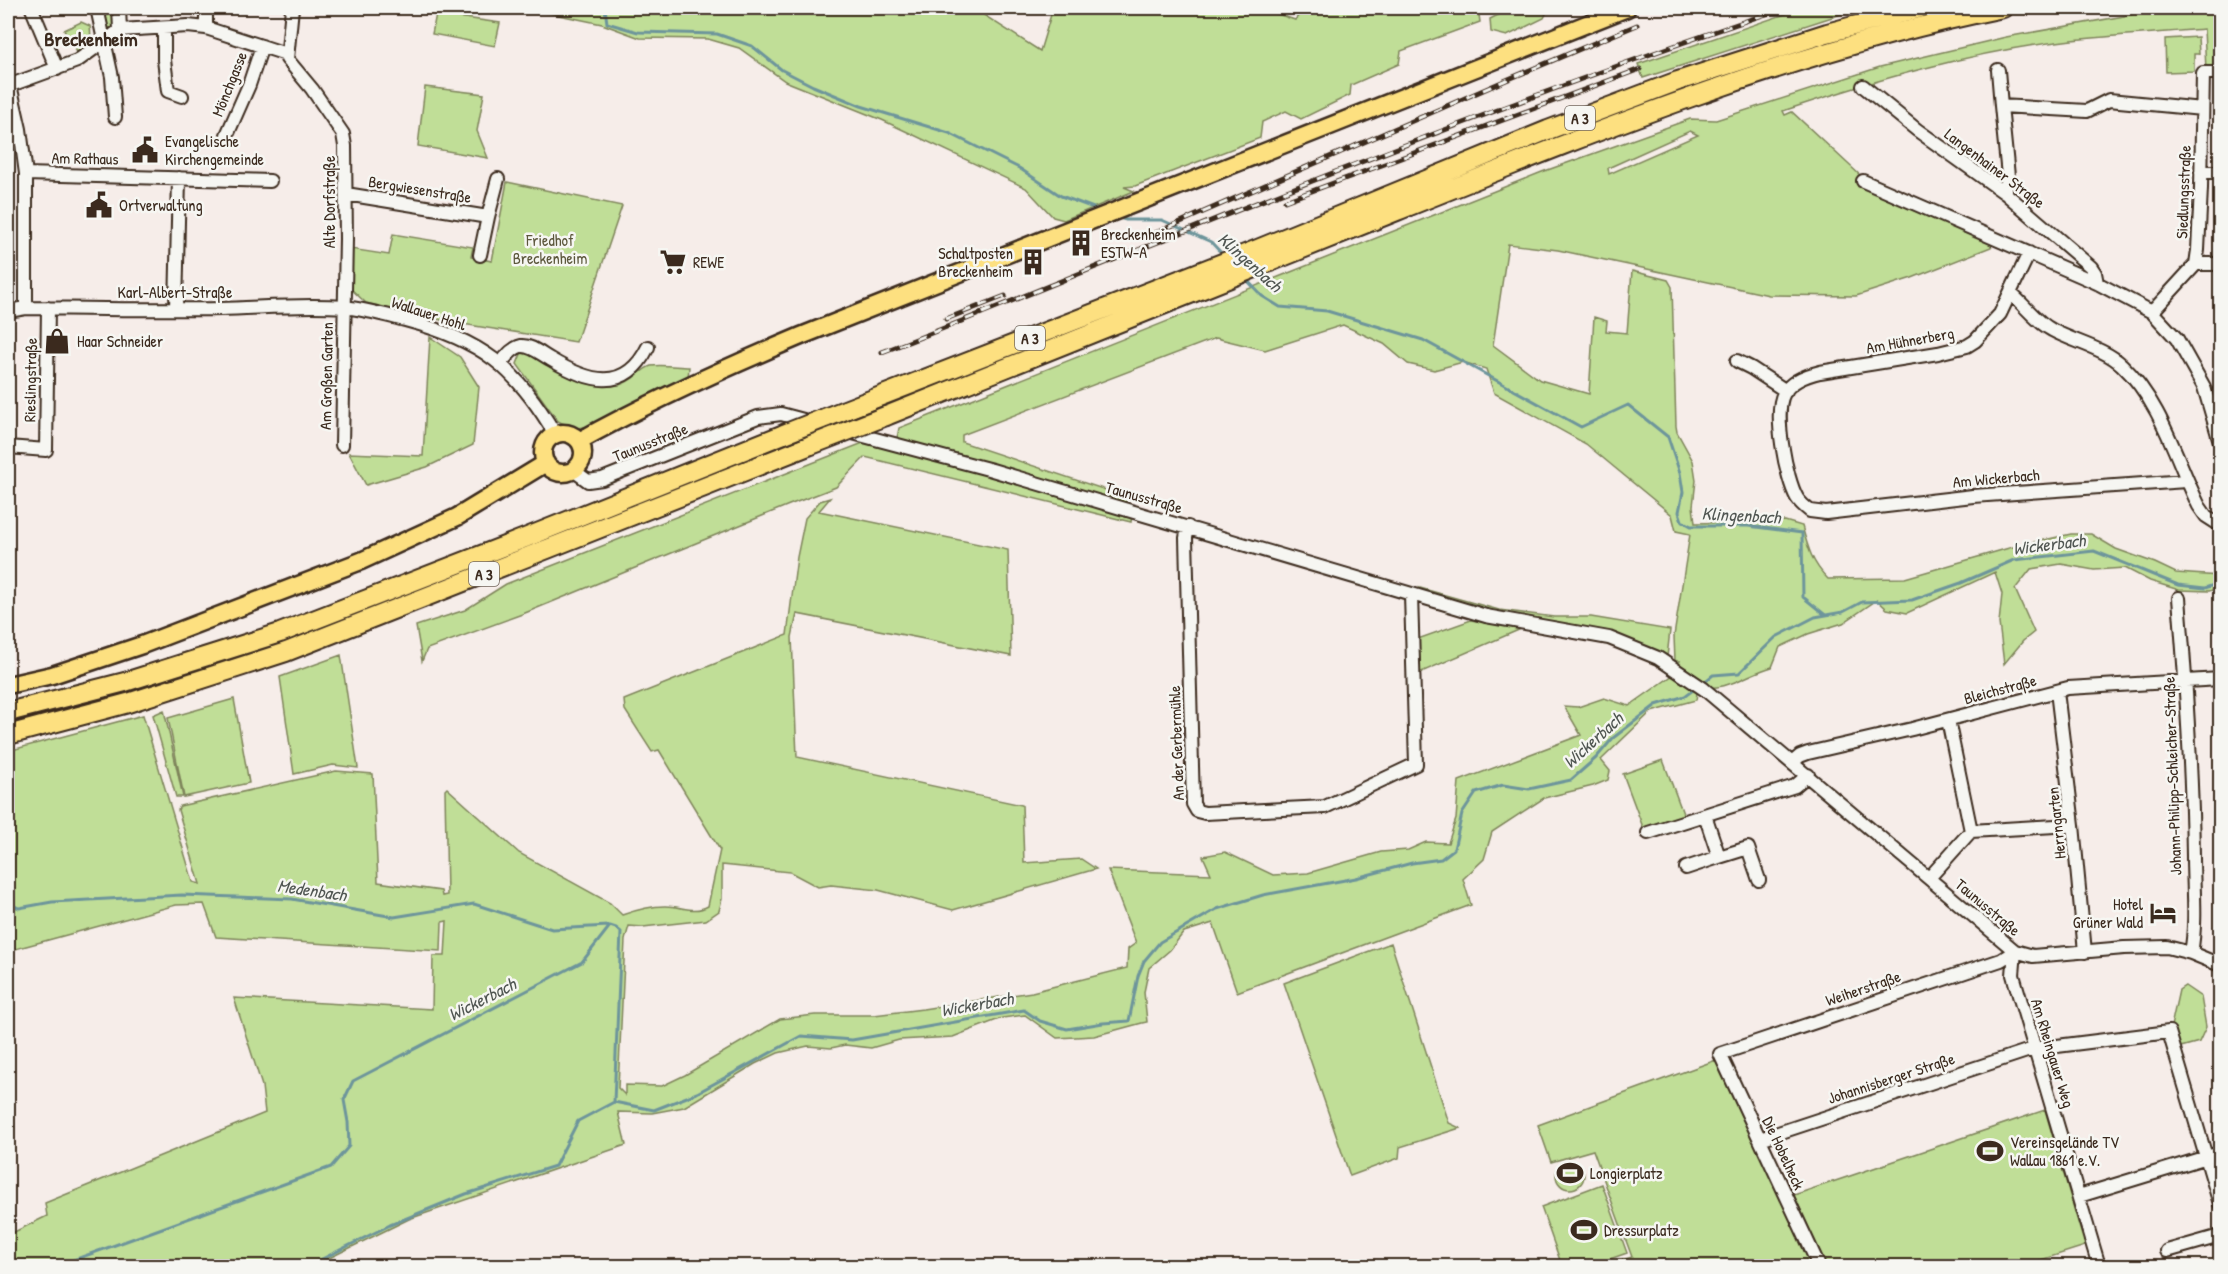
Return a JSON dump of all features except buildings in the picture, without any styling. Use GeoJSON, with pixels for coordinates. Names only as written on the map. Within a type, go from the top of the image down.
{"type":"FeatureCollection","features":[{"type":"Feature","properties":{"kind":"highway","name":"A 3"},"geometry":{"type":"LineString","coordinates":[[1248,262],[1548,130],[1677,81],[1827,33],[1920,8]]}},
{"type":"Feature","properties":{"kind":"highway","name":"A 3"},"geometry":{"type":"LineString","coordinates":[[8,712],[150,675],[280,633],[845,410],[1682,100],[1828,53],[1924,26],[2003,8]]}},
{"type":"Feature","properties":{"kind":"highway","name":"A 3"},"geometry":{"type":"LineString","coordinates":[[8,735],[155,695],[286,652],[886,416],[1220,273]]}},
{"type":"Feature","properties":{"kind":"main road"},"geometry":{"type":"LineString","coordinates":[[579,441],[632,411],[718,371],[1627,8]]}},
{"type":"Feature","properties":{"kind":"main road"},"geometry":{"type":"LineString","coordinates":[[568,433],[579,441],[582,447],[582,460],[573,470],[558,472],[546,463],[543,450],[549,438],[555,434],[568,433]]}},
{"type":"Feature","properties":{"kind":"main road"},"geometry":{"type":"LineString","coordinates":[[8,686],[52,675],[142,645],[303,584],[397,545],[456,517],[546,463]]}},
{"type":"Feature","properties":{"kind":"street"},"geometry":{"type":"LineString","coordinates":[[97,8],[112,77],[115,117]]}},
{"type":"Feature","properties":{"kind":"street"},"geometry":{"type":"LineString","coordinates":[[119,8],[120,30]]}},
{"type":"Feature","properties":{"kind":"street"},"geometry":{"type":"LineString","coordinates":[[206,8],[206,28]]}},
{"type":"Feature","properties":{"kind":"street"},"geometry":{"type":"LineString","coordinates":[[26,308],[26,174],[20,129],[9,86],[77,61],[104,39],[120,30],[188,26],[206,28],[286,54],[292,8]]}},
{"type":"Feature","properties":{"kind":"street"},"geometry":{"type":"LineString","coordinates":[[32,9],[57,69]]}},
{"type":"Feature","properties":{"kind":"street"},"geometry":{"type":"LineString","coordinates":[[164,28],[164,60],[168,91],[182,96]]}},
{"type":"Feature","properties":{"kind":"street","name":"Mönchgasse"},"geometry":{"type":"LineString","coordinates":[[227,135],[249,85],[262,46]]}},
{"type":"Feature","properties":{"kind":"street","name":"Alte Dorfstraße"},"geometry":{"type":"LineString","coordinates":[[286,54],[289,63],[312,89],[343,134],[346,194],[344,307]]}},
{"type":"Feature","properties":{"kind":"street"},"geometry":{"type":"LineString","coordinates":[[1998,70],[2008,176],[2006,193]]}},
{"type":"Feature","properties":{"kind":"street","name":"Siedlungsstraße"},"geometry":{"type":"LineString","coordinates":[[2196,264],[2203,73],[2220,73]]}},
{"type":"Feature","properties":{"kind":"street","name":"Langenhainer Straße"},"geometry":{"type":"LineString","coordinates":[[1863,86],[1917,130],[2006,193],[2091,267],[2097,284]]}},
{"type":"Feature","properties":{"kind":"street"},"geometry":{"type":"LineString","coordinates":[[2001,106],[2087,111],[2109,100],[2202,109]]}},
{"type":"Feature","properties":{"kind":"street"},"geometry":{"type":"LineString","coordinates":[[2201,172],[2220,172]]}},
{"type":"Feature","properties":{"kind":"street","name":"Am Rathaus"},"geometry":{"type":"LineString","coordinates":[[26,174],[270,181]]}},
{"type":"Feature","properties":{"kind":"street"},"geometry":{"type":"LineString","coordinates":[[176,309],[180,178]]}},
{"type":"Feature","properties":{"kind":"street","name":"Bergwiesenstraße"},"geometry":{"type":"LineString","coordinates":[[480,255],[498,179]]}},
{"type":"Feature","properties":{"kind":"street"},"geometry":{"type":"LineString","coordinates":[[1863,181],[2029,253],[2152,312],[2176,339],[2204,387],[2220,442]]}},
{"type":"Feature","properties":{"kind":"street","name":"Bergwiesenstraße"},"geometry":{"type":"LineString","coordinates":[[346,194],[488,217]]}},
{"type":"Feature","properties":{"kind":"street","name":"Am Hühnerberg"},"geometry":{"type":"LineString","coordinates":[[1786,391],[1810,374],[1967,346],[1975,341],[2000,314],[2029,253]]}},
{"type":"Feature","properties":{"kind":"street"},"geometry":{"type":"LineString","coordinates":[[2152,312],[2196,264],[2220,264]]}},
{"type":"Feature","properties":{"kind":"street"},"geometry":{"type":"LineString","coordinates":[[2011,294],[2050,329],[2104,354],[2123,366],[2157,413],[2186,481],[2206,516],[2220,525]]}},
{"type":"Feature","properties":{"kind":"street","name":"Karl-Albert-Straße"},"geometry":{"type":"LineString","coordinates":[[8,311],[26,308],[344,307]]}},
{"type":"Feature","properties":{"kind":"street","name":"Wallauer Hohl"},"geometry":{"type":"LineString","coordinates":[[344,307],[440,330],[473,345],[500,364]]}},
{"type":"Feature","properties":{"kind":"street","name":"Am Großen Garten"},"geometry":{"type":"LineString","coordinates":[[342,445],[344,307]]}},
{"type":"Feature","properties":{"kind":"street","name":"Rieslingstraße"},"geometry":{"type":"LineString","coordinates":[[8,447],[46,450],[48,308]]}},
{"type":"Feature","properties":{"kind":"street"},"geometry":{"type":"LineString","coordinates":[[555,434],[531,396],[500,364],[517,347],[527,346],[561,366],[606,380],[616,379],[635,368],[648,346]]}},
{"type":"Feature","properties":{"kind":"street"},"geometry":{"type":"LineString","coordinates":[[1737,361],[1786,391]]}},
{"type":"Feature","properties":{"kind":"street","name":"Am Wickerbach"},"geometry":{"type":"LineString","coordinates":[[1786,391],[1780,401],[1779,420],[1790,483],[1796,497],[1810,511],[1826,513],[1973,496],[2186,481]]}},
{"type":"Feature","properties":{"kind":"street","name":"Taunusstraße"},"geometry":{"type":"LineString","coordinates":[[573,470],[588,481],[602,479],[758,417],[781,414],[938,455],[1486,616],[1609,638],[1658,658],[1694,681],[1794,762],[2015,951],[2033,956],[2167,947],[2192,953],[2220,965]]}},
{"type":"Feature","properties":{"kind":"street","name":"An der Gerbermühle"},"geometry":{"type":"LineString","coordinates":[[1188,527],[1186,538],[1192,781],[1193,804],[1197,811],[1205,813],[1325,807],[1416,764],[1412,595]]}},
{"type":"Feature","properties":{"kind":"street","name":"Johann-Philipp-Schleicher-Straße"},"geometry":{"type":"LineString","coordinates":[[2179,598],[2186,682],[2193,836],[2194,934],[2192,953]]}},
{"type":"Feature","properties":{"kind":"street","name":"Bleichstraße"},"geometry":{"type":"LineString","coordinates":[[1794,762],[1808,753],[2076,687],[2220,679]]}},
{"type":"Feature","properties":{"kind":"street","name":"Herrngarten"},"geometry":{"type":"LineString","coordinates":[[2056,691],[2073,825],[2085,952]]}},
{"type":"Feature","properties":{"kind":"street"},"geometry":{"type":"LineString","coordinates":[[1948,720],[1971,831]]}},
{"type":"Feature","properties":{"kind":"street"},"geometry":{"type":"LineString","coordinates":[[1648,833],[1795,786],[1808,775]]}},
{"type":"Feature","properties":{"kind":"street"},"geometry":{"type":"LineString","coordinates":[[1706,815],[1719,857]]}},
{"type":"Feature","properties":{"kind":"street"},"geometry":{"type":"LineString","coordinates":[[1929,878],[1971,831],[2073,825]]}},
{"type":"Feature","properties":{"kind":"street"},"geometry":{"type":"LineString","coordinates":[[1686,868],[1748,848],[1759,880]]}},
{"type":"Feature","properties":{"kind":"street","name":"Am Rheingauer Weg"},"geometry":{"type":"LineString","coordinates":[[2015,951],[2012,970],[2033,1049],[2099,1266]]}},
{"type":"Feature","properties":{"kind":"street","name":"Weiherstraße"},"geometry":{"type":"LineString","coordinates":[[1720,1054],[2001,960],[2015,951]]}},
{"type":"Feature","properties":{"kind":"street","name":"Johannisberger Straße"},"geometry":{"type":"LineString","coordinates":[[1760,1139],[2033,1049],[2169,1032],[2207,1158]]}},
{"type":"Feature","properties":{"kind":"street","name":"Die Hobelheck"},"geometry":{"type":"LineString","coordinates":[[1720,1054],[1819,1266]]}},
{"type":"Feature","properties":{"kind":"street"},"geometry":{"type":"LineString","coordinates":[[2079,1196],[2220,1153]]}},
{"type":"Feature","properties":{"kind":"street"},"geometry":{"type":"LineString","coordinates":[[2207,1158],[2220,1204]]}},
{"type":"Feature","properties":{"kind":"street"},"geometry":{"type":"LineString","coordinates":[[2167,1251],[2220,1236]]}},
{"type":"Feature","properties":{"kind":"green space"},"geometry":{"type":"Polygon","coordinates":[[[101,8],[116,8],[116,26],[113,30],[107,30],[101,8]]]}},
{"type":"Feature","properties":{"kind":"green space"},"geometry":{"type":"Polygon","coordinates":[[[525,8],[973,8],[1040,51],[1053,8],[1260,8],[1295,20],[1304,8],[1478,8],[1480,22],[1401,51],[1399,64],[1351,85],[1350,95],[1301,119],[1286,111],[1262,122],[1260,138],[1135,186],[1124,187],[1134,191],[1064,220],[1053,217],[1026,188],[882,120],[785,81],[739,48],[708,39],[640,38],[602,24],[525,8]]]}},
{"type":"Feature","properties":{"kind":"green space"},"geometry":{"type":"Polygon","coordinates":[[[1512,8],[1562,8],[1555,12],[1548,10],[1544,18],[1507,36],[1491,32],[1490,19],[1512,8]]]}},
{"type":"Feature","properties":{"kind":"green space"},"geometry":{"type":"Polygon","coordinates":[[[1803,8],[1860,8],[1643,78],[1638,64],[1803,8]]]}},
{"type":"Feature","properties":{"kind":"green space"},"geometry":{"type":"Polygon","coordinates":[[[2169,8],[2220,8],[2220,70],[2206,70],[2204,29],[2088,38],[1999,51],[1962,59],[1853,88],[1783,111],[1785,115],[1792,112],[1862,177],[1992,242],[1991,247],[1912,278],[1856,296],[1769,295],[1558,250],[1508,244],[1493,345],[1540,380],[1589,394],[1594,317],[1607,321],[1606,331],[1627,333],[1632,271],[1668,280],[1672,287],[1676,426],[1693,461],[1696,480],[1693,506],[1695,523],[1785,521],[1802,526],[1811,555],[1828,579],[1905,578],[2009,548],[2071,534],[2091,534],[2116,549],[2176,573],[2220,576],[2220,588],[2209,591],[2179,590],[2150,581],[2125,568],[2094,570],[2061,564],[2031,569],[2015,589],[2034,632],[2023,641],[2004,664],[1999,623],[2002,594],[1995,572],[1907,613],[1887,609],[1877,600],[1843,623],[1808,634],[1780,647],[1772,667],[1727,685],[1698,686],[1696,700],[1651,712],[1601,760],[1610,771],[1608,780],[1544,798],[1492,832],[1484,859],[1463,879],[1471,905],[1237,992],[1213,923],[1184,932],[1170,950],[1149,968],[1144,992],[1147,1022],[1094,1036],[1057,1038],[1025,1015],[1002,1018],[953,1037],[899,1040],[871,1048],[845,1045],[831,1048],[808,1046],[778,1053],[755,1064],[684,1107],[652,1113],[618,1112],[626,1145],[409,1219],[313,1266],[8,1266],[8,1235],[47,1216],[45,1203],[265,1113],[262,1086],[234,998],[432,1009],[433,956],[445,956],[447,921],[442,922],[441,951],[216,937],[204,904],[176,905],[8,951],[8,751],[143,715],[193,882],[200,884],[178,810],[180,806],[336,771],[373,774],[378,882],[441,891],[442,896],[447,895],[445,790],[447,788],[519,853],[610,903],[622,915],[659,906],[693,910],[703,908],[708,906],[720,850],[659,750],[652,752],[625,710],[624,700],[787,635],[797,557],[805,518],[820,501],[830,498],[819,511],[1008,550],[1011,656],[797,614],[792,637],[797,757],[1022,805],[1024,863],[1081,859],[1096,869],[953,910],[878,890],[831,885],[818,887],[790,872],[722,865],[722,899],[719,911],[706,920],[643,927],[629,926],[625,940],[618,1088],[625,1095],[625,1085],[662,1086],[780,1019],[815,1015],[874,1015],[923,1009],[1032,992],[1127,968],[1128,949],[1136,943],[1108,870],[1211,874],[1203,856],[1225,852],[1273,875],[1308,873],[1381,852],[1408,850],[1426,842],[1448,843],[1456,819],[1459,781],[1581,735],[1564,706],[1578,707],[1604,698],[1629,706],[1673,675],[1680,661],[1675,661],[1674,636],[1690,534],[1676,531],[1672,515],[1586,444],[1494,393],[1486,369],[1463,362],[1434,370],[1408,364],[1384,344],[1343,325],[1265,350],[1216,338],[962,435],[962,442],[1127,497],[1126,503],[897,438],[899,428],[1542,172],[1690,119],[1716,120],[1880,67],[2006,37],[2169,8]],[[1690,131],[1608,168],[1609,174],[1698,135],[1690,131]]]}},
{"type":"Feature","properties":{"kind":"green space"},"geometry":{"type":"Polygon","coordinates":[[[436,14],[500,23],[495,46],[432,34],[436,14]]]}},
{"type":"Feature","properties":{"kind":"green space"},"geometry":{"type":"Polygon","coordinates":[[[81,22],[90,26],[91,35],[88,46],[78,55],[70,36],[67,36],[64,30],[81,22]]]}},
{"type":"Feature","properties":{"kind":"green space"},"geometry":{"type":"Polygon","coordinates":[[[2198,37],[2199,54],[2194,54],[2194,71],[2166,72],[2165,39],[2198,37]]]}},
{"type":"Feature","properties":{"kind":"green space"},"geometry":{"type":"Polygon","coordinates":[[[425,87],[484,94],[477,131],[488,158],[418,146],[425,87]]]}},
{"type":"Feature","properties":{"kind":"green space","name":"Friedhof Breckenheim"},"geometry":{"type":"Polygon","coordinates":[[[507,182],[622,206],[576,342],[450,322],[366,303],[350,288],[351,249],[389,255],[393,234],[473,247],[471,257],[492,261],[507,182]]]}},
{"type":"Feature","properties":{"kind":"green space"},"geometry":{"type":"Polygon","coordinates":[[[430,337],[460,357],[479,387],[473,445],[427,467],[366,485],[349,453],[423,456],[430,337]]]}},
{"type":"Feature","properties":{"kind":"green space"},"geometry":{"type":"Polygon","coordinates":[[[532,353],[585,381],[607,386],[624,383],[655,365],[689,367],[688,378],[590,426],[573,429],[558,421],[517,364],[521,354],[532,353]]]}},
{"type":"Feature","properties":{"kind":"green space"},"geometry":{"type":"Polygon","coordinates":[[[868,441],[1132,515],[1131,522],[865,457],[836,487],[525,613],[427,649],[422,661],[416,626],[465,610],[506,584],[868,441]]]}},
{"type":"Feature","properties":{"kind":"green space"},"geometry":{"type":"Polygon","coordinates":[[[1420,588],[1499,610],[1554,617],[1591,617],[1670,630],[1667,657],[1423,592],[1420,588]]]}},
{"type":"Feature","properties":{"kind":"green space"},"geometry":{"type":"Polygon","coordinates":[[[1471,620],[1521,629],[1417,674],[1415,640],[1471,620]]]}},
{"type":"Feature","properties":{"kind":"green space"},"geometry":{"type":"Polygon","coordinates":[[[341,655],[358,768],[333,765],[294,774],[280,677],[341,655]]]}},
{"type":"Feature","properties":{"kind":"green space"},"geometry":{"type":"Polygon","coordinates":[[[234,699],[249,783],[184,797],[168,718],[234,699]]]}},
{"type":"Feature","properties":{"kind":"green space"},"geometry":{"type":"Polygon","coordinates":[[[164,710],[183,797],[176,797],[153,715],[164,710]]]}},
{"type":"Feature","properties":{"kind":"green space"},"geometry":{"type":"Polygon","coordinates":[[[1663,760],[1685,819],[1644,830],[1623,774],[1663,760]]]}},
{"type":"Feature","properties":{"kind":"green space"},"geometry":{"type":"Polygon","coordinates":[[[1391,943],[1449,1123],[1460,1128],[1400,1147],[1399,1158],[1350,1176],[1284,983],[1391,943]]]}},
{"type":"Feature","properties":{"kind":"green space"},"geometry":{"type":"Polygon","coordinates":[[[2185,986],[2201,997],[2206,1027],[2199,1042],[2177,1048],[2170,1031],[2179,990],[2185,986]]]}},
{"type":"Feature","properties":{"kind":"green space"},"geometry":{"type":"Polygon","coordinates":[[[1719,1059],[1813,1266],[1604,1266],[1632,1257],[1593,1150],[1551,1162],[1538,1125],[1719,1059]]]}},
{"type":"Feature","properties":{"kind":"green space","name":"Vereinsgelände TV Wallau 1861 e.V."},"geometry":{"type":"Polygon","coordinates":[[[2045,1110],[2085,1246],[2022,1266],[1826,1266],[1794,1195],[2045,1110]]]}},
{"type":"Feature","properties":{"kind":"green space","name":"Longierplatz"},"geometry":{"type":"Polygon","coordinates":[[[1570,1161],[1580,1165],[1584,1175],[1580,1185],[1570,1189],[1560,1185],[1556,1175],[1560,1165],[1570,1161]]]}},
{"type":"Feature","properties":{"kind":"green space","name":"Dressurplatz"},"geometry":{"type":"Polygon","coordinates":[[[1602,1184],[1627,1253],[1590,1266],[1562,1266],[1541,1207],[1602,1184]]]}},
{"type":"Feature","properties":{"kind":"waterway","name":"Klingenbach"},"geometry":{"type":"LineString","coordinates":[[605,8],[607,23],[638,32],[717,34],[752,46],[782,70],[813,86],[861,106],[949,133],[1019,168],[1061,196],[1099,210]]}},
{"type":"Feature","properties":{"kind":"waterway","name":"Klingenbach"},"geometry":{"type":"LineString","coordinates":[[1119,218],[1162,220],[1211,242],[1224,256]]}},
{"type":"Feature","properties":{"kind":"waterway","name":"Klingenbach"},"geometry":{"type":"LineString","coordinates":[[1245,278],[1262,296],[1280,307],[1327,311],[1423,340],[1581,427],[1628,405],[1668,437],[1680,473],[1683,492],[1679,512],[1682,521],[1691,526],[1748,526],[1802,533],[1803,597],[1824,614]]}},
{"type":"Feature","properties":{"kind":"waterway","name":"Wickerbach"},"geometry":{"type":"LineString","coordinates":[[1702,684],[1713,675],[1739,673],[1776,637],[1815,617],[1843,612],[1862,602],[1912,600],[1961,583],[2014,560],[2094,551],[2178,585],[2205,588],[2220,583]]}},
{"type":"Feature","properties":{"kind":"waterway","name":"Wickerbach"},"geometry":{"type":"LineString","coordinates":[[57,1266],[331,1167],[349,1146],[344,1100],[353,1081],[582,962],[610,926],[621,932],[614,1102],[654,1110],[697,1093],[801,1036],[852,1040],[1024,1010],[1040,1021],[1067,1029],[1129,1021],[1138,976],[1144,961],[1160,942],[1217,909],[1263,895],[1356,878],[1412,863],[1441,859],[1454,849],[1462,814],[1476,793],[1503,785],[1529,789],[1571,780],[1596,758],[1613,738],[1656,705],[1685,696],[1697,687]]}},
{"type":"Feature","properties":{"kind":"waterway","name":"Medenbach"},"geometry":{"type":"LineString","coordinates":[[8,903],[19,908],[52,902],[182,895],[292,899],[394,917],[474,904],[552,929],[609,926]]}},
{"type":"Feature","properties":{"kind":"waterway"},"geometry":{"type":"LineString","coordinates":[[308,1266],[390,1225],[466,1194],[555,1166],[578,1121],[614,1102]]}},
{"type":"Feature","properties":{"kind":"railway"},"geometry":{"type":"LineString","coordinates":[[882,352],[1396,148],[1550,90],[1784,8]]}},
{"type":"Feature","properties":{"kind":"railway"},"geometry":{"type":"LineString","coordinates":[[1153,234],[1637,25]]}},
{"type":"Feature","properties":{"kind":"railway"},"geometry":{"type":"LineString","coordinates":[[1285,201],[1640,69]]}},
{"type":"Feature","properties":{"kind":"railway"},"geometry":{"type":"LineString","coordinates":[[946,319],[1005,296]]}},
{"type":"Feature","properties":{"kind":"place","name":"Evangelische Kirchengemeinde"},"geometry":{"type":"Point","coordinates":[145,150]}},
{"type":"Feature","properties":{"kind":"place","name":"Ortverwaltung"},"geometry":{"type":"Point","coordinates":[99,205]}},
{"type":"Feature","properties":{"kind":"place","name":"Breckenheim ESTW-A"},"geometry":{"type":"Point","coordinates":[1081,243]}},
{"type":"Feature","properties":{"kind":"place","name":"REWE"},"geometry":{"type":"Point","coordinates":[673,262]}},
{"type":"Feature","properties":{"kind":"place","name":"Schaltposten Breckenheim"},"geometry":{"type":"Point","coordinates":[1033,262]}},
{"type":"Feature","properties":{"kind":"place","name":"Haar Schneider"},"geometry":{"type":"Point","coordinates":[57,341]}},
{"type":"Feature","properties":{"kind":"place","name":"Hotel Grüner Wald"},"geometry":{"type":"Point","coordinates":[2163,913]}},
{"type":"Feature","properties":{"kind":"place","name":"Vereinsgelände TV Wallau 1861 e.V."},"geometry":{"type":"Point","coordinates":[1990,1151]}},
{"type":"Feature","properties":{"kind":"place","name":"Longierplatz"},"geometry":{"type":"Point","coordinates":[1570,1173]}},
{"type":"Feature","properties":{"kind":"place","name":"Dressurplatz"},"geometry":{"type":"Point","coordinates":[1584,1230]}},
{"type":"Feature","properties":{"kind":"district","name":"Breckenheim"},"geometry":{"type":"Point","coordinates":[91,38]}}]}
